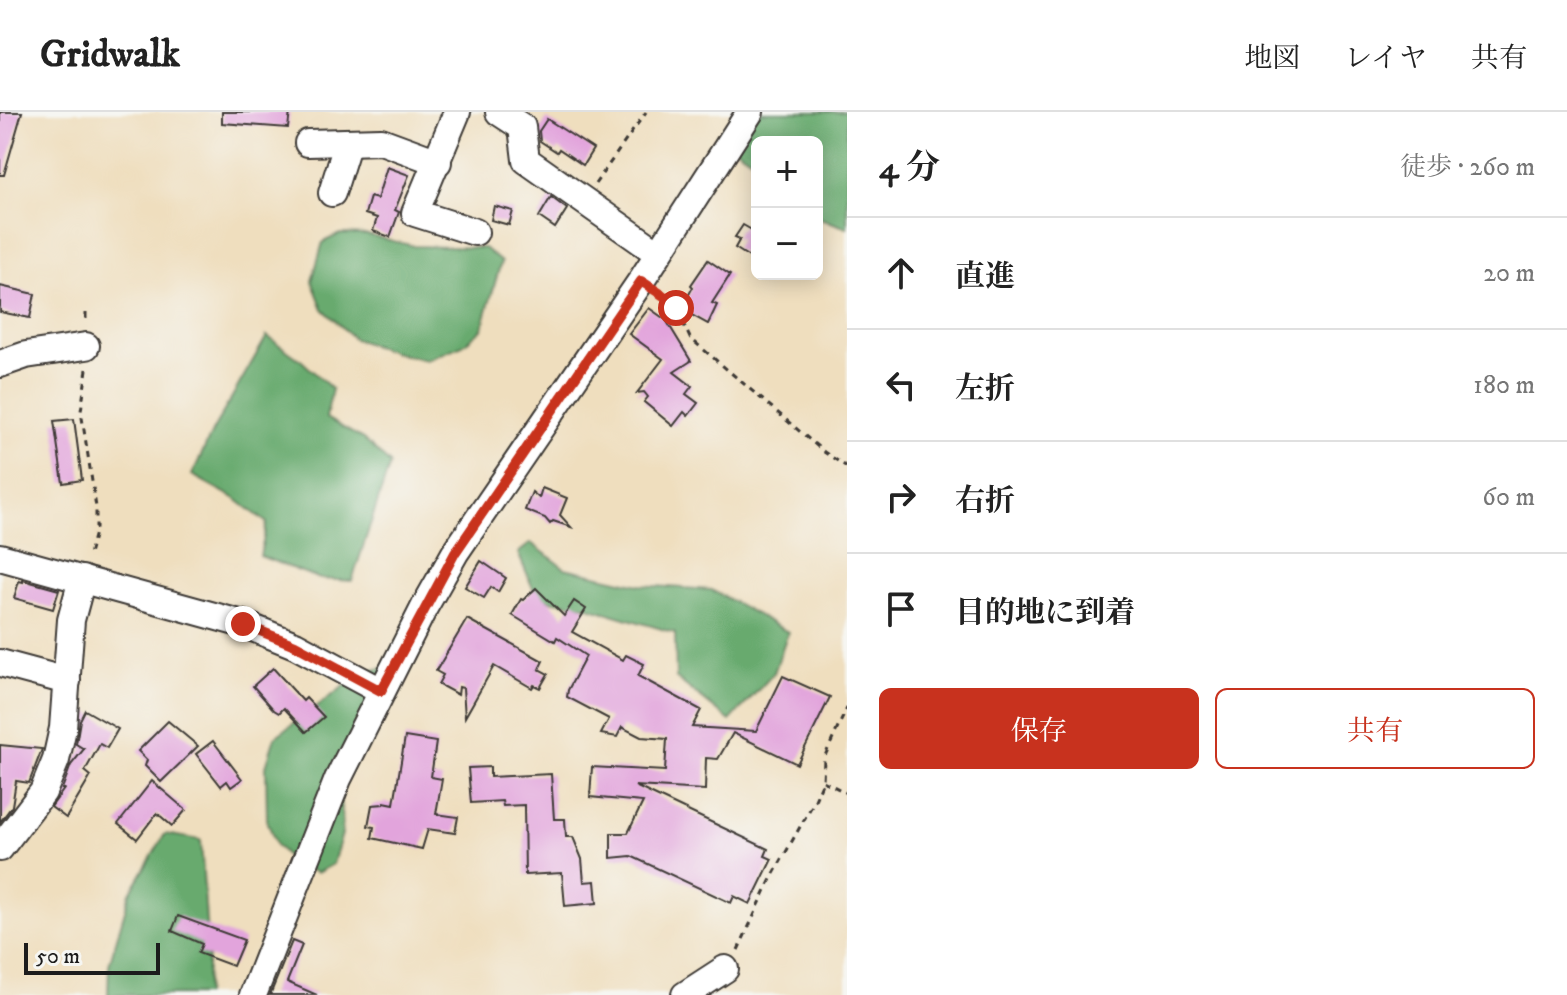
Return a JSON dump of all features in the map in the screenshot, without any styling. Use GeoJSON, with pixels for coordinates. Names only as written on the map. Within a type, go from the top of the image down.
{"type":"FeatureCollection","features":[{"type":"Feature","properties":{"kind":"street"},"geometry":{"type":"LineString","coordinates":[[457,112],[415,213],[475,232]]}},
{"type":"Feature","properties":{"kind":"street"},"geometry":{"type":"LineString","coordinates":[[499,112],[522,127],[526,160],[658,253]]}},
{"type":"Feature","properties":{"kind":"street"},"geometry":{"type":"LineString","coordinates":[[253,995],[338,779],[455,553],[641,281],[750,112]]}},
{"type":"Feature","properties":{"kind":"street"},"geometry":{"type":"LineString","coordinates":[[308,143],[381,141],[438,162]]}},
{"type":"Feature","properties":{"kind":"street"},"geometry":{"type":"LineString","coordinates":[[332,193],[348,142]]}},
{"type":"Feature","properties":{"kind":"street"},"geometry":{"type":"LineString","coordinates":[[0,364],[26,355],[86,346]]}},
{"type":"Feature","properties":{"kind":"street"},"geometry":{"type":"LineString","coordinates":[[0,557],[243,624],[295,645],[381,691]]}},
{"type":"Feature","properties":{"kind":"street"},"geometry":{"type":"LineString","coordinates":[[0,848],[43,792],[56,760],[63,728],[71,620],[82,579]]}},
{"type":"Feature","properties":{"kind":"street"},"geometry":{"type":"LineString","coordinates":[[0,663],[67,681]]}},
{"type":"Feature","properties":{"kind":"street"},"geometry":{"type":"LineString","coordinates":[[685,995],[725,969]]}},
{"type":"Feature","properties":{"kind":"path"},"geometry":{"type":"LineString","coordinates":[[583,201],[646,112]]}},
{"type":"Feature","properties":{"kind":"path"},"geometry":{"type":"LineString","coordinates":[[641,281],[667,298],[676,308],[690,338],[824,452],[847,467]]}},
{"type":"Feature","properties":{"kind":"path"},"geometry":{"type":"LineString","coordinates":[[82,579],[96,529],[96,507],[81,411],[87,372],[86,313]]}},
{"type":"Feature","properties":{"kind":"path"},"geometry":{"type":"LineString","coordinates":[[725,969],[745,938],[771,879],[815,800],[823,781],[824,758],[847,708]]}},
{"type":"Feature","properties":{"kind":"path"},"geometry":{"type":"LineString","coordinates":[[823,781],[847,793]]}},
{"type":"Feature","properties":{"kind":"green space"},"geometry":{"type":"Polygon","coordinates":[[[753,112],[847,112],[847,228],[823,219],[823,136],[751,136],[751,159],[731,145],[753,112]]]}},
{"type":"Feature","properties":{"kind":"green space"},"geometry":{"type":"Polygon","coordinates":[[[340,234],[367,235],[415,246],[484,248],[501,262],[482,329],[463,345],[426,360],[354,339],[323,309],[312,281],[323,242],[340,234]]]}},
{"type":"Feature","properties":{"kind":"green space"},"geometry":{"type":"Polygon","coordinates":[[[267,336],[302,361],[332,389],[326,418],[363,439],[390,464],[352,581],[320,579],[260,556],[267,523],[236,499],[192,475],[213,430],[267,336]]]}},
{"type":"Feature","properties":{"kind":"green space"},"geometry":{"type":"Polygon","coordinates":[[[531,543],[565,568],[640,585],[712,590],[788,632],[774,673],[730,721],[676,678],[675,633],[585,606],[537,598],[518,553],[531,543]]]}},
{"type":"Feature","properties":{"kind":"green space"},"geometry":{"type":"Polygon","coordinates":[[[395,666],[335,761],[342,834],[333,864],[317,873],[294,864],[276,845],[267,820],[266,766],[275,737],[365,671],[395,666]]]}},
{"type":"Feature","properties":{"kind":"green space"},"geometry":{"type":"Polygon","coordinates":[[[165,834],[201,840],[208,954],[205,995],[108,995],[109,965],[130,893],[165,834]]]}},
{"type":"Feature","properties":{"kind":"building"},"geometry":{"type":"Polygon","coordinates":[[[0,112],[22,112],[4,175],[0,175],[0,112]]]}},
{"type":"Feature","properties":{"kind":"building"},"geometry":{"type":"Polygon","coordinates":[[[222,112],[290,112],[288,128],[222,123],[222,112]]]}},
{"type":"Feature","properties":{"kind":"building"},"geometry":{"type":"Polygon","coordinates":[[[547,119],[593,149],[583,165],[540,141],[539,131],[547,119]]]}},
{"type":"Feature","properties":{"kind":"building"},"geometry":{"type":"Polygon","coordinates":[[[387,167],[409,175],[395,210],[399,212],[390,237],[373,231],[377,218],[365,214],[370,197],[377,199],[387,167]]]}},
{"type":"Feature","properties":{"kind":"building"},"geometry":{"type":"Polygon","coordinates":[[[551,197],[567,209],[555,228],[539,217],[551,197]]]}},
{"type":"Feature","properties":{"kind":"building"},"geometry":{"type":"Polygon","coordinates":[[[494,206],[513,211],[509,225],[491,220],[494,206]]]}},
{"type":"Feature","properties":{"kind":"building"},"geometry":{"type":"Polygon","coordinates":[[[743,225],[751,230],[751,258],[735,248],[740,239],[735,237],[743,225]]]}},
{"type":"Feature","properties":{"kind":"building"},"geometry":{"type":"Polygon","coordinates":[[[708,260],[730,275],[712,303],[717,305],[708,324],[681,309],[693,287],[691,285],[708,260]]]}},
{"type":"Feature","properties":{"kind":"building"},"geometry":{"type":"Polygon","coordinates":[[[0,286],[35,294],[30,318],[0,312],[0,286]]]}},
{"type":"Feature","properties":{"kind":"building"},"geometry":{"type":"Polygon","coordinates":[[[649,308],[666,320],[691,361],[674,372],[692,386],[686,394],[698,403],[688,416],[684,412],[673,426],[644,402],[648,397],[644,392],[637,393],[663,359],[629,334],[649,308]]]}},
{"type":"Feature","properties":{"kind":"building"},"geometry":{"type":"Polygon","coordinates":[[[74,419],[82,480],[63,483],[54,421],[74,419]]]}},
{"type":"Feature","properties":{"kind":"building"},"geometry":{"type":"Polygon","coordinates":[[[542,488],[567,498],[560,515],[571,527],[553,521],[550,524],[545,518],[525,510],[532,492],[539,498],[542,488]]]}},
{"type":"Feature","properties":{"kind":"building"},"geometry":{"type":"Polygon","coordinates":[[[481,561],[506,578],[498,592],[491,587],[484,598],[465,587],[481,561]]]}},
{"type":"Feature","properties":{"kind":"building"},"geometry":{"type":"Polygon","coordinates":[[[19,581],[59,590],[53,609],[14,598],[19,581]]]}},
{"type":"Feature","properties":{"kind":"building"},"geometry":{"type":"Polygon","coordinates":[[[536,588],[564,616],[574,601],[586,609],[572,632],[623,660],[626,655],[644,664],[638,676],[701,710],[692,727],[756,731],[783,676],[830,697],[797,764],[733,733],[718,759],[706,758],[705,790],[635,786],[768,849],[765,856],[772,859],[750,904],[734,896],[731,903],[631,856],[611,858],[611,833],[628,833],[643,802],[590,797],[592,767],[665,771],[667,739],[641,737],[622,727],[617,737],[601,734],[609,719],[567,697],[586,656],[557,637],[555,641],[512,615],[521,599],[536,588]]]}},
{"type":"Feature","properties":{"kind":"building"},"geometry":{"type":"Polygon","coordinates":[[[467,619],[543,661],[539,669],[548,674],[540,688],[534,685],[532,688],[494,666],[465,717],[463,688],[459,687],[458,695],[438,684],[443,675],[436,671],[467,619]]]}},
{"type":"Feature","properties":{"kind":"building"},"geometry":{"type":"Polygon","coordinates":[[[273,668],[303,701],[306,698],[324,717],[306,732],[284,708],[279,713],[274,710],[253,686],[273,668]]]}},
{"type":"Feature","properties":{"kind":"building"},"geometry":{"type":"Polygon","coordinates":[[[85,710],[118,729],[107,748],[100,744],[85,771],[91,776],[66,818],[51,807],[64,789],[71,765],[84,749],[76,744],[85,710]]]}},
{"type":"Feature","properties":{"kind":"building"},"geometry":{"type":"Polygon","coordinates":[[[168,721],[198,746],[161,782],[145,766],[147,760],[138,751],[168,721]]]}},
{"type":"Feature","properties":{"kind":"building"},"geometry":{"type":"Polygon","coordinates":[[[405,737],[436,742],[431,777],[442,779],[436,814],[458,817],[455,833],[428,829],[422,849],[372,838],[374,827],[368,826],[372,805],[384,802],[394,804],[405,737]]]}},
{"type":"Feature","properties":{"kind":"building"},"geometry":{"type":"Polygon","coordinates":[[[213,741],[242,779],[231,787],[227,781],[221,786],[196,754],[213,741]]]}},
{"type":"Feature","properties":{"kind":"building"},"geometry":{"type":"Polygon","coordinates":[[[0,745],[42,749],[29,783],[16,781],[12,806],[0,822],[0,745]]]}},
{"type":"Feature","properties":{"kind":"building"},"geometry":{"type":"Polygon","coordinates":[[[490,767],[490,777],[551,774],[554,819],[565,819],[566,837],[573,837],[582,859],[584,882],[595,881],[597,903],[565,906],[562,873],[525,875],[524,805],[503,806],[502,801],[471,803],[468,768],[490,767]]]}},
{"type":"Feature","properties":{"kind":"building"},"geometry":{"type":"Polygon","coordinates":[[[152,781],[186,810],[172,826],[157,813],[137,839],[118,824],[152,781]]]}},
{"type":"Feature","properties":{"kind":"building"},"geometry":{"type":"Polygon","coordinates":[[[178,916],[244,940],[233,966],[198,953],[202,944],[172,931],[178,916]]]}},
{"type":"Feature","properties":{"kind":"building"},"geometry":{"type":"Polygon","coordinates":[[[292,941],[302,945],[287,982],[317,995],[270,995],[292,941]]]}},
{"type":"Feature","properties":{"kind":"route"},"geometry":{"type":"LineString","coordinates":[[243,624],[295,645],[381,691],[455,553],[641,281],[667,298],[676,308]]}}]}
